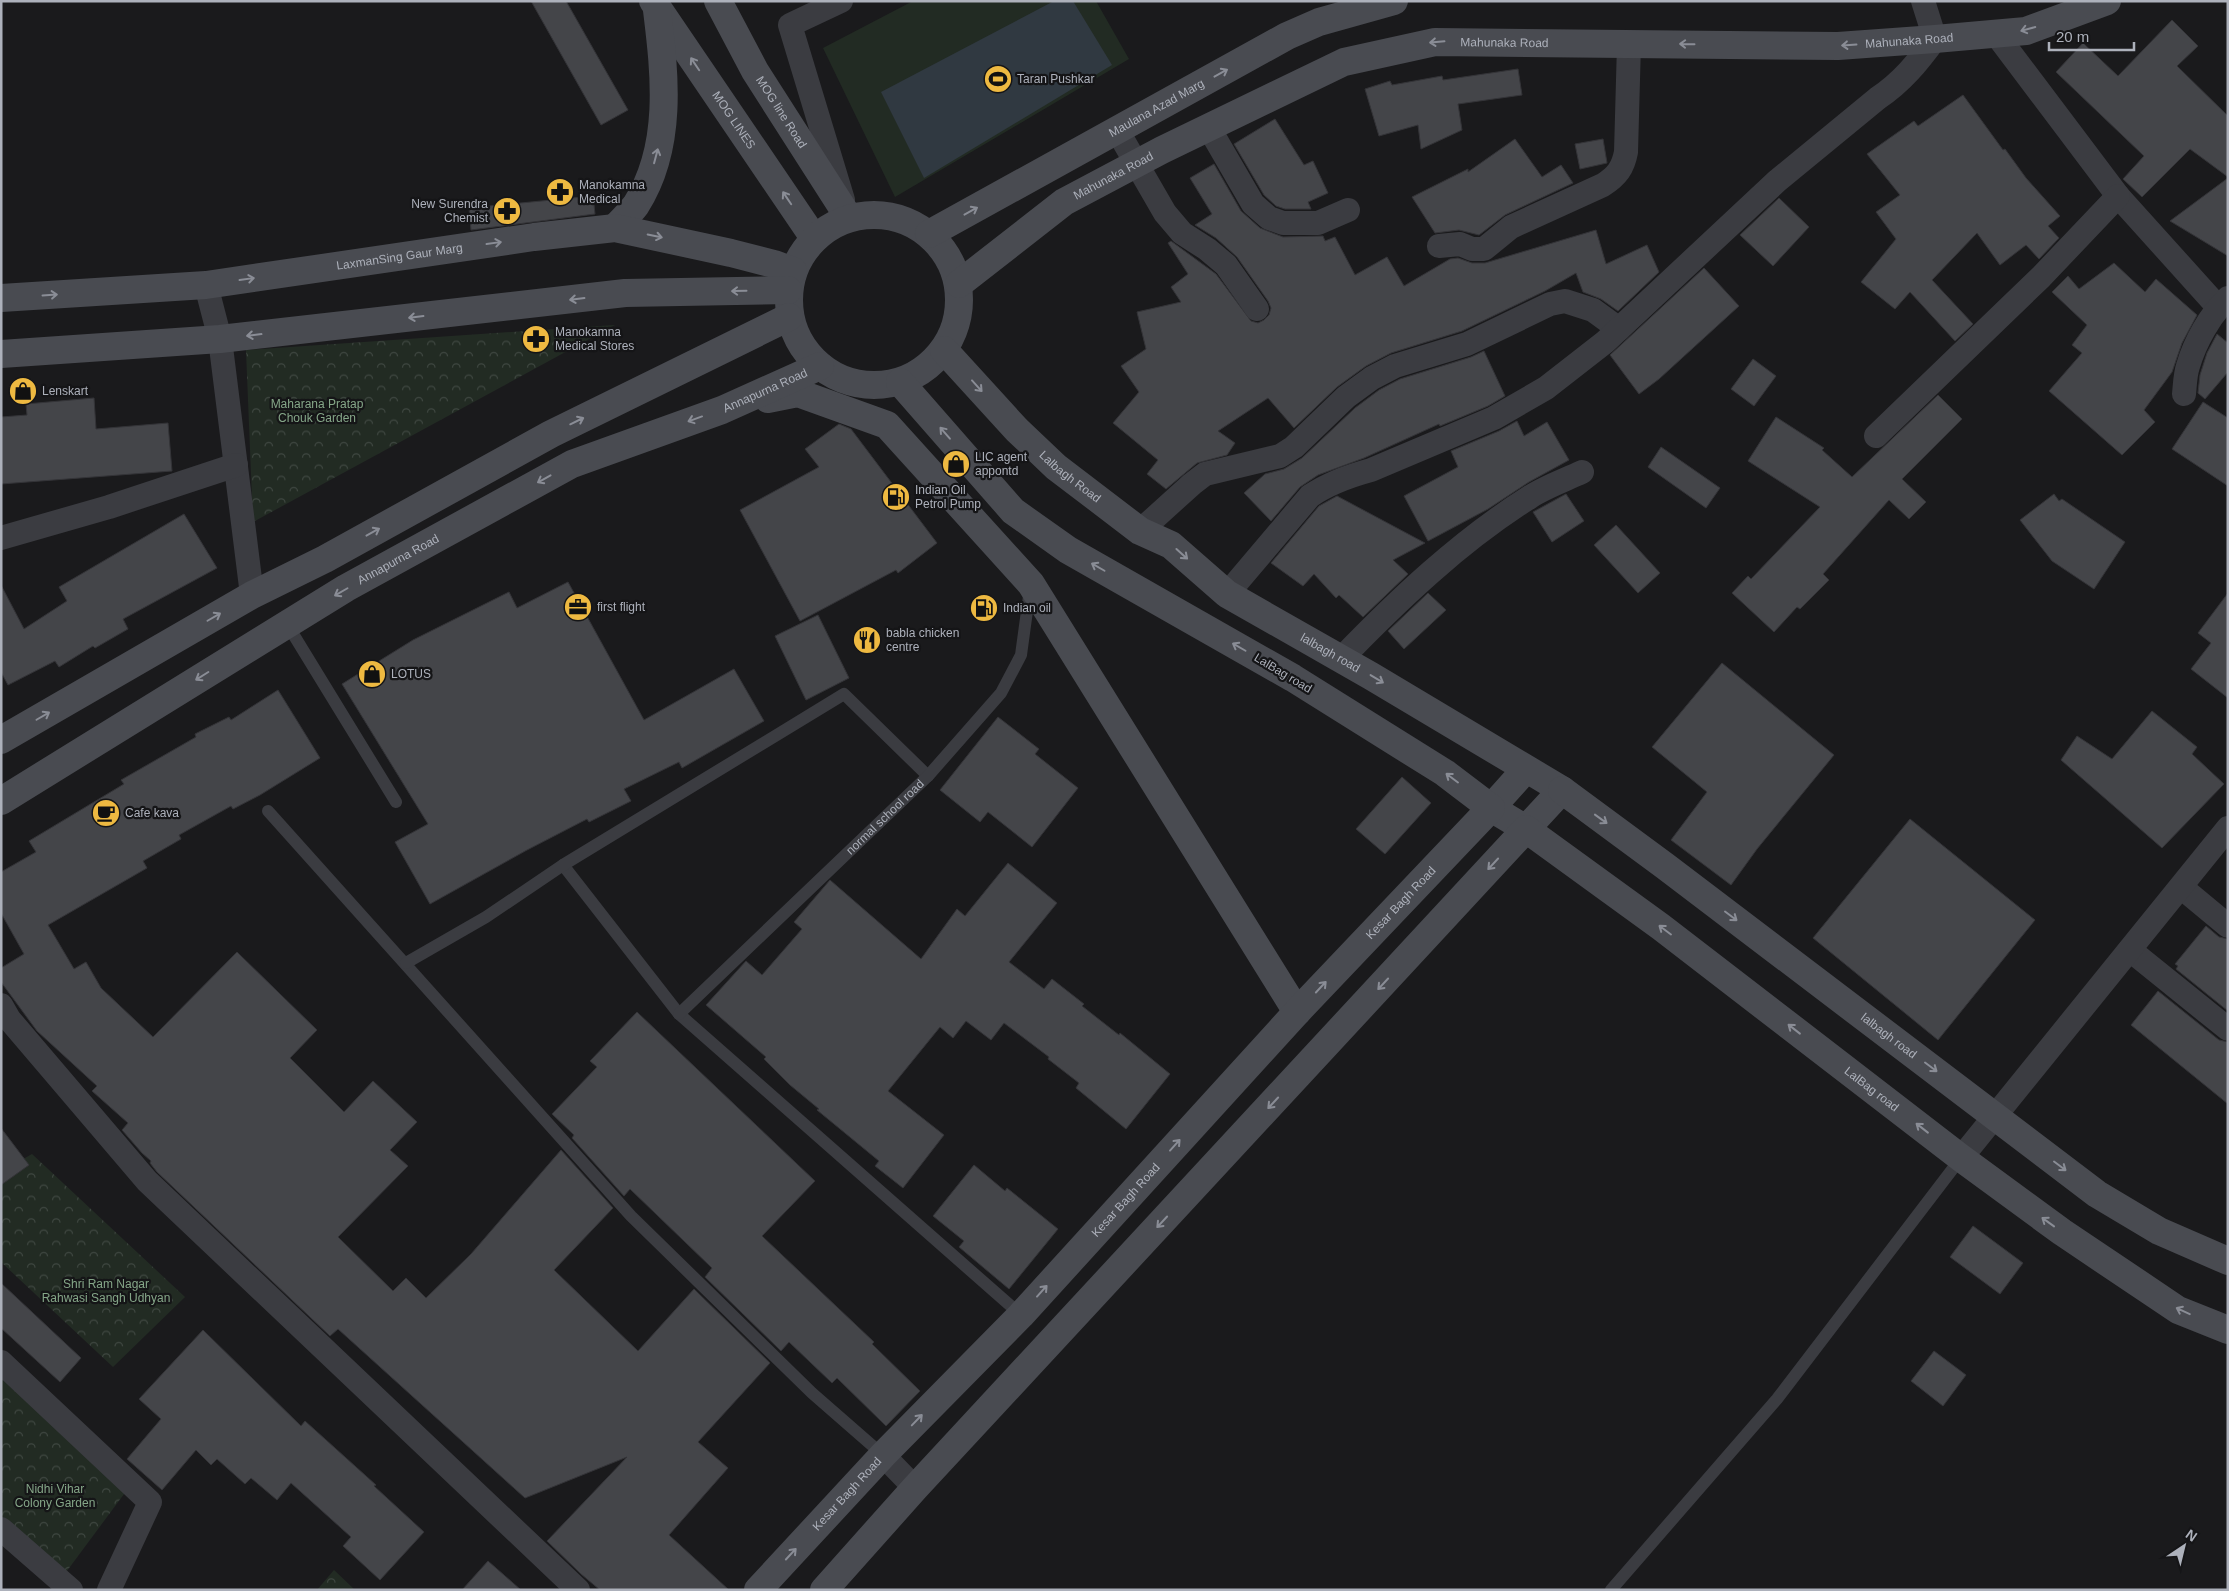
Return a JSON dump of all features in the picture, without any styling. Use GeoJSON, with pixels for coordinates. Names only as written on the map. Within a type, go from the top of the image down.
{"type":"FeatureCollection","features":[{"type":"Feature","properties":{"kind":"main road","name":"MOG line Road"},"geometry":{"type":"LineString","coordinates":[[718,1],[755,71],[848,218]]}},
{"type":"Feature","properties":{"kind":"main road","name":"Maulana Azad Marg"},"geometry":{"type":"LineString","coordinates":[[929,234],[1286,36],[1319,22],[1394,1]]}},
{"type":"Feature","properties":{"kind":"main road","name":"Mahunaka Road"},"geometry":{"type":"LineString","coordinates":[[958,284],[1064,202],[1344,62],[1435,42],[1838,46],[1935,39],[2026,31],[2107,1]]}},
{"type":"Feature","properties":{"kind":"main road"},"geometry":{"type":"LineString","coordinates":[[615,228],[635,206],[645,188],[657,156],[662,130],[664,71],[655,4]]}},
{"type":"Feature","properties":{"kind":"main road","name":"MOG LINES"},"geometry":{"type":"LineString","coordinates":[[655,4],[814,238]]}},
{"type":"Feature","properties":{"kind":"main road"},"geometry":{"type":"LineString","coordinates":[[877,214],[904,220],[929,234],[948,257],[958,284],[960,307],[955,330],[944,350],[925,369],[900,382],[873,386],[845,380],[820,366],[806,352],[789,317],[791,281],[802,254],[814,238],[830,226],[848,218],[877,214]]}},
{"type":"Feature","properties":{"kind":"main road","name":"LaxmanSing Gaur Marg"},"geometry":{"type":"LineString","coordinates":[[1,298],[206,285],[534,237],[615,228],[774,264],[791,281]]}},
{"type":"Feature","properties":{"kind":"main road"},"geometry":{"type":"LineString","coordinates":[[1,354],[220,339],[625,293],[791,281]]}},
{"type":"Feature","properties":{"kind":"main road"},"geometry":{"type":"LineString","coordinates":[[1,740],[252,595],[324,559],[551,434],[789,317]]}},
{"type":"Feature","properties":{"kind":"main road","name":"Lalbagh Road"},"geometry":{"type":"LineString","coordinates":[[944,350],[1017,430],[1056,467],[1140,531]]}},
{"type":"Feature","properties":{"kind":"main road","name":"Annapurna Road"},"geometry":{"type":"LineString","coordinates":[[1,800],[346,588],[572,464],[722,410],[820,366]]}},
{"type":"Feature","properties":{"kind":"main road"},"geometry":{"type":"LineString","coordinates":[[900,382],[1013,511],[1031,584]]}},
{"type":"Feature","properties":{"kind":"main road"},"geometry":{"type":"LineString","coordinates":[[722,410],[798,392],[887,426],[1031,584],[1297,1012]]}},
{"type":"Feature","properties":{"kind":"main road","name":"LalBag road"},"geometry":{"type":"LineString","coordinates":[[1013,511],[1068,550],[1293,678],[1445,772],[1491,808],[1526,828],[1661,927],[1961,1158],[2062,1232],[2178,1310],[2228,1330]]}},
{"type":"Feature","properties":{"kind":"main road","name":"lalbagh road"},"geometry":{"type":"LineString","coordinates":[[1140,531],[1171,545],[1227,594],[1341,658],[1562,790],[2097,1194],[2159,1231],[2228,1261]]}},
{"type":"Feature","properties":{"kind":"main road","name":"Kesar Bagh Road"},"geometry":{"type":"LineString","coordinates":[[758,1590],[883,1455],[1021,1314],[1297,1012],[1526,769]]}},
{"type":"Feature","properties":{"kind":"main road"},"geometry":{"type":"LineString","coordinates":[[824,1590],[915,1488],[1562,790]]}},
{"type":"Feature","properties":{"kind":"street"},"geometry":{"type":"LineString","coordinates":[[841,1],[790,25],[848,218]]}},
{"type":"Feature","properties":{"kind":"street"},"geometry":{"type":"LineString","coordinates":[[1227,594],[1310,496],[1326,485],[1371,470],[1518,406],[1546,388],[1619,329],[1777,181],[1878,98],[1895,87],[1910,71],[1935,39],[1923,1]]}},
{"type":"Feature","properties":{"kind":"street"},"geometry":{"type":"LineString","coordinates":[[1996,34],[2118,196],[2223,302],[2196,346],[2188,367],[2184,394]]}},
{"type":"Feature","properties":{"kind":"street"},"geometry":{"type":"LineString","coordinates":[[1439,246],[1460,244],[1472,249],[1484,249],[1511,227],[1603,185],[1616,176],[1624,165],[1626,152],[1629,44]]}},
{"type":"Feature","properties":{"kind":"street"},"geometry":{"type":"LineString","coordinates":[[1209,128],[1253,204],[1269,218],[1283,223],[1318,223],[1348,210]]}},
{"type":"Feature","properties":{"kind":"street"},"geometry":{"type":"LineString","coordinates":[[1117,130],[1164,213],[1182,234],[1208,250],[1226,265],[1257,308]]}},
{"type":"Feature","properties":{"kind":"street"},"geometry":{"type":"LineString","coordinates":[[1876,436],[2041,277],[2118,196]]}},
{"type":"Feature","properties":{"kind":"street"},"geometry":{"type":"LineString","coordinates":[[206,285],[220,339],[252,595]]}},
{"type":"Feature","properties":{"kind":"street"},"geometry":{"type":"LineString","coordinates":[[1140,531],[1205,474],[1280,456],[1294,447],[1346,397],[1372,378],[1395,366],[1467,344],[1550,304],[1565,301],[1593,310],[1619,329]]}},
{"type":"Feature","properties":{"kind":"street"},"geometry":{"type":"LineString","coordinates":[[1,538],[109,507],[236,465]]}},
{"type":"Feature","properties":{"kind":"street"},"geometry":{"type":"LineString","coordinates":[[1341,658],[1398,600],[1474,536],[1531,496],[1582,472]]}},
{"type":"Feature","properties":{"kind":"street"},"geometry":{"type":"LineString","coordinates":[[1961,1158],[2226,833]]}},
{"type":"Feature","properties":{"kind":"street"},"geometry":{"type":"LineString","coordinates":[[2181,886],[2228,926]]}},
{"type":"Feature","properties":{"kind":"street"},"geometry":{"type":"LineString","coordinates":[[2130,950],[2228,1029]]}},
{"type":"Feature","properties":{"kind":"street"},"geometry":{"type":"LineString","coordinates":[[1,1005],[9,1019],[147,1181],[578,1590]]}},
{"type":"Feature","properties":{"kind":"street"},"geometry":{"type":"LineString","coordinates":[[1,1362],[150,1502],[109,1590]]}},
{"type":"Feature","properties":{"kind":"street"},"geometry":{"type":"LineString","coordinates":[[883,1455],[915,1488]]}},
{"type":"Feature","properties":{"kind":"street"},"geometry":{"type":"LineString","coordinates":[[1,1529],[71,1590]]}},
{"type":"Feature","properties":{"kind":"lane","name":"normal school road"},"geometry":{"type":"LineString","coordinates":[[679,1014],[928,776],[1001,693],[1021,655],[1031,584]]}},
{"type":"Feature","properties":{"kind":"lane"},"geometry":{"type":"LineString","coordinates":[[287,624],[396,802]]}},
{"type":"Feature","properties":{"kind":"lane"},"geometry":{"type":"LineString","coordinates":[[406,963],[486,917],[563,865],[844,694],[928,776]]}},
{"type":"Feature","properties":{"kind":"lane"},"geometry":{"type":"LineString","coordinates":[[268,811],[631,1216],[812,1393],[883,1455]]}},
{"type":"Feature","properties":{"kind":"lane"},"geometry":{"type":"LineString","coordinates":[[563,865],[679,1014],[1021,1314]]}},
{"type":"Feature","properties":{"kind":"lane"},"geometry":{"type":"LineString","coordinates":[[1611,1590],[1777,1398],[1961,1158]]}},
{"type":"Feature","properties":{"kind":"green space"},"geometry":{"type":"Polygon","coordinates":[[[913,1],[1096,1],[1129,59],[895,197],[823,48],[913,1]]]}},
{"type":"Feature","properties":{"kind":"green space","name":"Maharana Pratap Chouk Garden"},"geometry":{"type":"Polygon","coordinates":[[[615,325],[253,522],[246,350],[615,325]]]}},
{"type":"Feature","properties":{"kind":"green space","name":"Shri Ram Nagar Rahwasi Sangh Udhyan"},"geometry":{"type":"Polygon","coordinates":[[[32,1154],[185,1297],[113,1367],[1,1262],[1,1172],[32,1154]]]}},
{"type":"Feature","properties":{"kind":"green space","name":"Nidhi Vihar Colony Garden"},"geometry":{"type":"Polygon","coordinates":[[[1,1372],[127,1490],[58,1583],[1,1532],[1,1372]]]}},
{"type":"Feature","properties":{"kind":"green space"},"geometry":{"type":"Polygon","coordinates":[[[334,1570],[355,1590],[317,1590],[334,1570]]]}},
{"type":"Feature","properties":{"kind":"shaded area","name":"Taran Pushkar"},"geometry":{"type":"Polygon","coordinates":[[[1054,1],[1073,1],[1112,65],[924,178],[881,92],[1054,1]]]}},
{"type":"Feature","properties":{"kind":"building"},"geometry":{"type":"Polygon","coordinates":[[[531,1],[566,1],[628,110],[601,125],[531,1]]]}},
{"type":"Feature","properties":{"kind":"building"},"geometry":{"type":"Polygon","coordinates":[[[2172,20],[2198,46],[2177,66],[2228,116],[2228,177],[2190,149],[2142,197],[2123,179],[2144,156],[2056,72],[2083,43],[2118,76],[2172,20]]]}},
{"type":"Feature","properties":{"kind":"building"},"geometry":{"type":"Polygon","coordinates":[[[1518,69],[1522,95],[1458,104],[1462,130],[1421,149],[1418,125],[1379,136],[1365,89],[1390,81],[1392,85],[1442,76],[1443,80],[1518,69]]]}},
{"type":"Feature","properties":{"kind":"building"},"geometry":{"type":"Polygon","coordinates":[[[1963,95],[2003,150],[2005,149],[2026,178],[2060,216],[2048,226],[2059,238],[2039,259],[2026,245],[2000,265],[1977,233],[1932,280],[1973,324],[1955,341],[1910,292],[1895,309],[1861,282],[1896,239],[1876,212],[1900,195],[1867,154],[1914,121],[1918,126],[1963,95]]]}},
{"type":"Feature","properties":{"kind":"building"},"geometry":{"type":"Polygon","coordinates":[[[1275,119],[1304,165],[1313,161],[1328,193],[1308,202],[1311,209],[1285,209],[1276,206],[1264,195],[1234,144],[1275,119]]]}},
{"type":"Feature","properties":{"kind":"building"},"geometry":{"type":"Polygon","coordinates":[[[1515,139],[1542,177],[1561,165],[1573,183],[1505,215],[1479,235],[1459,230],[1435,233],[1412,197],[1468,169],[1468,172],[1515,139]]]}},
{"type":"Feature","properties":{"kind":"building"},"geometry":{"type":"Polygon","coordinates":[[[1603,139],[1607,163],[1580,169],[1575,144],[1603,139]]]}},
{"type":"Feature","properties":{"kind":"building"},"geometry":{"type":"Polygon","coordinates":[[[1214,164],[1241,211],[1260,228],[1283,237],[1323,236],[1325,241],[1335,237],[1355,275],[1387,257],[1404,286],[1450,259],[1458,258],[1472,263],[1485,263],[1596,230],[1606,264],[1647,245],[1659,272],[1618,311],[1601,299],[1583,292],[1576,273],[1545,291],[1462,331],[1391,353],[1366,366],[1337,387],[1294,428],[1268,398],[1218,431],[1235,443],[1227,455],[1197,463],[1166,489],[1147,474],[1158,460],[1113,423],[1139,392],[1121,366],[1146,349],[1137,312],[1181,302],[1171,287],[1188,274],[1168,243],[1171,241],[1216,274],[1251,321],[1258,323],[1264,320],[1269,315],[1271,308],[1237,257],[1216,238],[1195,225],[1212,214],[1190,178],[1214,164]]]}},
{"type":"Feature","properties":{"kind":"building"},"geometry":{"type":"Polygon","coordinates":[[[2228,178],[2228,256],[2170,221],[2228,178]]]}},
{"type":"Feature","properties":{"kind":"building"},"geometry":{"type":"Polygon","coordinates":[[[593,196],[595,214],[471,230],[469,208],[593,196]]]}},
{"type":"Feature","properties":{"kind":"building"},"geometry":{"type":"Polygon","coordinates":[[[1779,198],[1809,227],[1773,266],[1740,235],[1779,198]]]}},
{"type":"Feature","properties":{"kind":"building"},"geometry":{"type":"Polygon","coordinates":[[[2114,263],[2145,292],[2156,279],[2197,315],[2182,343],[2172,372],[2144,410],[2155,422],[2122,455],[2049,391],[2082,353],[2072,345],[2087,325],[2052,292],[2068,276],[2079,289],[2114,263]]]}},
{"type":"Feature","properties":{"kind":"building"},"geometry":{"type":"Polygon","coordinates":[[[1704,268],[1739,306],[1659,379],[1639,394],[1610,355],[1704,268]]]}},
{"type":"Feature","properties":{"kind":"building"},"geometry":{"type":"Polygon","coordinates":[[[2217,334],[2228,343],[2228,372],[2205,399],[2198,393],[2200,375],[2207,353],[2217,334]]]}},
{"type":"Feature","properties":{"kind":"building"},"geometry":{"type":"Polygon","coordinates":[[[1484,351],[1505,396],[1488,406],[1440,426],[1439,424],[1364,458],[1318,475],[1300,487],[1271,521],[1244,493],[1265,474],[1284,469],[1302,458],[1355,408],[1379,390],[1400,379],[1471,357],[1484,351]]]}},
{"type":"Feature","properties":{"kind":"building"},"geometry":{"type":"Polygon","coordinates":[[[1753,359],[1776,376],[1754,406],[1731,389],[1753,359]]]}},
{"type":"Feature","properties":{"kind":"building"},"geometry":{"type":"Polygon","coordinates":[[[1938,395],[1962,419],[1902,479],[1926,502],[1909,519],[1889,500],[1823,574],[1829,580],[1800,609],[1797,607],[1774,632],[1732,593],[1748,576],[1751,579],[1820,507],[1748,461],[1776,417],[1824,448],[1822,450],[1852,477],[1938,395]]]}},
{"type":"Feature","properties":{"kind":"building"},"geometry":{"type":"Polygon","coordinates":[[[94,398],[96,429],[168,423],[172,471],[1,484],[1,417],[27,415],[26,404],[94,398]]]}},
{"type":"Feature","properties":{"kind":"building"},"geometry":{"type":"Polygon","coordinates":[[[2203,402],[2228,418],[2228,486],[2172,449],[2203,402]]]}},
{"type":"Feature","properties":{"kind":"building"},"geometry":{"type":"Polygon","coordinates":[[[1517,421],[1524,436],[1547,422],[1569,460],[1529,482],[1488,509],[1428,541],[1404,496],[1458,467],[1451,451],[1499,431],[1517,421]]]}},
{"type":"Feature","properties":{"kind":"building"},"geometry":{"type":"Polygon","coordinates":[[[839,424],[851,429],[937,543],[898,573],[896,570],[800,621],[740,510],[819,467],[805,449],[839,424]]]}},
{"type":"Feature","properties":{"kind":"building"},"geometry":{"type":"Polygon","coordinates":[[[1661,447],[1720,488],[1706,508],[1648,467],[1661,447]]]}},
{"type":"Feature","properties":{"kind":"building"},"geometry":{"type":"Polygon","coordinates":[[[1566,494],[1584,521],[1552,542],[1533,512],[1566,494]]]}},
{"type":"Feature","properties":{"kind":"building"},"geometry":{"type":"Polygon","coordinates":[[[2054,494],[2059,501],[2062,499],[2125,542],[2094,589],[2052,561],[2020,520],[2054,494]]]}},
{"type":"Feature","properties":{"kind":"building"},"geometry":{"type":"Polygon","coordinates":[[[1337,496],[1425,543],[1393,560],[1408,574],[1363,617],[1339,595],[1336,598],[1314,574],[1303,586],[1271,563],[1319,506],[1337,496]]]}},
{"type":"Feature","properties":{"kind":"building"},"geometry":{"type":"Polygon","coordinates":[[[184,514],[217,568],[123,619],[128,629],[95,648],[93,646],[59,667],[55,661],[8,685],[1,672],[1,585],[24,629],[67,601],[59,587],[184,514]]]}},
{"type":"Feature","properties":{"kind":"building"},"geometry":{"type":"Polygon","coordinates":[[[1616,525],[1660,573],[1638,593],[1594,545],[1616,525]]]}},
{"type":"Feature","properties":{"kind":"building"},"geometry":{"type":"Polygon","coordinates":[[[568,582],[644,720],[734,669],[764,721],[682,768],[679,762],[624,789],[631,801],[589,822],[587,819],[430,904],[395,842],[428,824],[342,684],[413,640],[509,592],[517,608],[568,582]]]}},
{"type":"Feature","properties":{"kind":"building"},"geometry":{"type":"Polygon","coordinates":[[[1428,593],[1446,610],[1404,649],[1388,631],[1428,593]]]}},
{"type":"Feature","properties":{"kind":"building"},"geometry":{"type":"Polygon","coordinates":[[[2228,593],[2228,698],[2191,669],[2211,643],[2198,633],[2228,593]]]}},
{"type":"Feature","properties":{"kind":"building"},"geometry":{"type":"Polygon","coordinates":[[[818,615],[849,678],[806,700],[775,636],[818,615]]]}},
{"type":"Feature","properties":{"kind":"building"},"geometry":{"type":"Polygon","coordinates":[[[1722,663],[1834,755],[1757,849],[1731,885],[1671,840],[1707,792],[1652,747],[1722,663]]]}},
{"type":"Feature","properties":{"kind":"building"},"geometry":{"type":"Polygon","coordinates":[[[278,690],[320,758],[260,795],[233,809],[231,806],[179,835],[181,839],[143,861],[147,868],[48,925],[74,969],[86,962],[101,988],[153,1037],[237,952],[317,1030],[290,1058],[344,1112],[373,1081],[417,1122],[390,1150],[408,1166],[338,1237],[393,1291],[406,1278],[426,1298],[471,1254],[561,1150],[613,1208],[554,1270],[638,1351],[694,1289],[770,1363],[698,1442],[728,1468],[669,1535],[729,1590],[600,1590],[547,1541],[627,1457],[525,1498],[338,1329],[330,1336],[157,1172],[150,1163],[151,1161],[122,1130],[128,1123],[92,1091],[97,1086],[37,1031],[1,982],[1,968],[24,954],[1,913],[1,872],[36,852],[29,841],[124,784],[121,780],[196,737],[195,734],[229,717],[231,720],[278,690]]]}},
{"type":"Feature","properties":{"kind":"building"},"geometry":{"type":"Polygon","coordinates":[[[2152,711],[2197,747],[2192,754],[2224,784],[2162,848],[2061,760],[2077,736],[2112,759],[2152,711]]]}},
{"type":"Feature","properties":{"kind":"building"},"geometry":{"type":"Polygon","coordinates":[[[998,717],[1039,749],[1035,754],[1078,788],[1032,847],[988,812],[980,822],[940,790],[998,717]]]}},
{"type":"Feature","properties":{"kind":"building"},"geometry":{"type":"Polygon","coordinates":[[[1402,777],[1431,803],[1385,854],[1356,829],[1402,777]]]}},
{"type":"Feature","properties":{"kind":"building"},"geometry":{"type":"Polygon","coordinates":[[[1910,819],[2035,920],[1938,1040],[1813,938],[1910,819]]]}},
{"type":"Feature","properties":{"kind":"building"},"geometry":{"type":"Polygon","coordinates":[[[1008,863],[1057,903],[1009,962],[1044,989],[1052,979],[1084,1004],[1082,1006],[1119,1035],[1120,1033],[1170,1074],[1126,1129],[1076,1088],[1079,1083],[1048,1059],[1049,1057],[1004,1023],[991,1040],[966,1021],[953,1038],[940,1027],[888,1091],[944,1135],[903,1188],[875,1166],[879,1161],[817,1110],[819,1109],[790,1085],[764,1059],[766,1057],[706,1005],[746,961],[762,975],[802,929],[794,922],[830,880],[921,959],[957,909],[965,916],[1008,863]]]}},
{"type":"Feature","properties":{"kind":"building"},"geometry":{"type":"Polygon","coordinates":[[[2206,926],[2219,937],[2228,939],[2228,1011],[2176,969],[2178,966],[2175,964],[2206,926]]]}},
{"type":"Feature","properties":{"kind":"building"},"geometry":{"type":"Polygon","coordinates":[[[2158,991],[2219,1040],[2228,1042],[2228,1104],[2131,1025],[2158,991]]]}},
{"type":"Feature","properties":{"kind":"building"},"geometry":{"type":"Polygon","coordinates":[[[637,1012],[815,1181],[762,1236],[874,1342],[872,1344],[920,1391],[886,1426],[837,1378],[832,1383],[789,1342],[781,1351],[705,1277],[712,1268],[630,1189],[624,1196],[572,1138],[574,1135],[552,1114],[597,1067],[590,1061],[637,1012]]]}},
{"type":"Feature","properties":{"kind":"building"},"geometry":{"type":"Polygon","coordinates":[[[1,1128],[29,1165],[1,1185],[1,1128]]]}},
{"type":"Feature","properties":{"kind":"building"},"geometry":{"type":"Polygon","coordinates":[[[974,1165],[1005,1191],[1007,1188],[1058,1229],[1009,1289],[959,1247],[964,1241],[933,1216],[974,1165]]]}},
{"type":"Feature","properties":{"kind":"building"},"geometry":{"type":"Polygon","coordinates":[[[1973,1226],[2023,1263],[2000,1294],[1950,1257],[1973,1226]]]}},
{"type":"Feature","properties":{"kind":"building"},"geometry":{"type":"Polygon","coordinates":[[[1,1283],[81,1358],[60,1382],[1,1328],[1,1283]]]}},
{"type":"Feature","properties":{"kind":"building"},"geometry":{"type":"Polygon","coordinates":[[[203,1330],[301,1426],[305,1421],[376,1485],[374,1486],[424,1532],[380,1580],[343,1546],[351,1537],[291,1483],[277,1500],[251,1478],[245,1484],[217,1459],[211,1465],[196,1450],[162,1490],[127,1459],[161,1419],[139,1399],[203,1330]]]}},
{"type":"Feature","properties":{"kind":"building"},"geometry":{"type":"Polygon","coordinates":[[[1934,1351],[1966,1375],[1943,1406],[1911,1381],[1934,1351]]]}},
{"type":"Feature","properties":{"kind":"building"},"geometry":{"type":"Polygon","coordinates":[[[488,1561],[521,1590],[462,1590],[488,1561]]]}},
{"type":"Feature","properties":{"kind":"place","name":"Taran Pushkar"},"geometry":{"type":"Point","coordinates":[998,79]}},
{"type":"Feature","properties":{"kind":"place","name":"Manokamna Medical"},"geometry":{"type":"Point","coordinates":[560,192]}},
{"type":"Feature","properties":{"kind":"place","name":"New Surendra Chemist"},"geometry":{"type":"Point","coordinates":[507,211]}},
{"type":"Feature","properties":{"kind":"place","name":"Manokamna Medical Stores"},"geometry":{"type":"Point","coordinates":[536,339]}},
{"type":"Feature","properties":{"kind":"place","name":"Lenskart"},"geometry":{"type":"Point","coordinates":[23,391]}},
{"type":"Feature","properties":{"kind":"place","name":"LIC agent appontd"},"geometry":{"type":"Point","coordinates":[956,464]}},
{"type":"Feature","properties":{"kind":"place","name":"Indian Oil Petrol Pump"},"geometry":{"type":"Point","coordinates":[896,497]}},
{"type":"Feature","properties":{"kind":"place","name":"first flight"},"geometry":{"type":"Point","coordinates":[578,607]}},
{"type":"Feature","properties":{"kind":"place","name":"Indian oil"},"geometry":{"type":"Point","coordinates":[984,608]}},
{"type":"Feature","properties":{"kind":"place","name":"babla chicken centre"},"geometry":{"type":"Point","coordinates":[867,640]}},
{"type":"Feature","properties":{"kind":"place","name":"LOTUS"},"geometry":{"type":"Point","coordinates":[372,674]}},
{"type":"Feature","properties":{"kind":"place","name":"Cafe kava"},"geometry":{"type":"Point","coordinates":[106,813]}}]}
